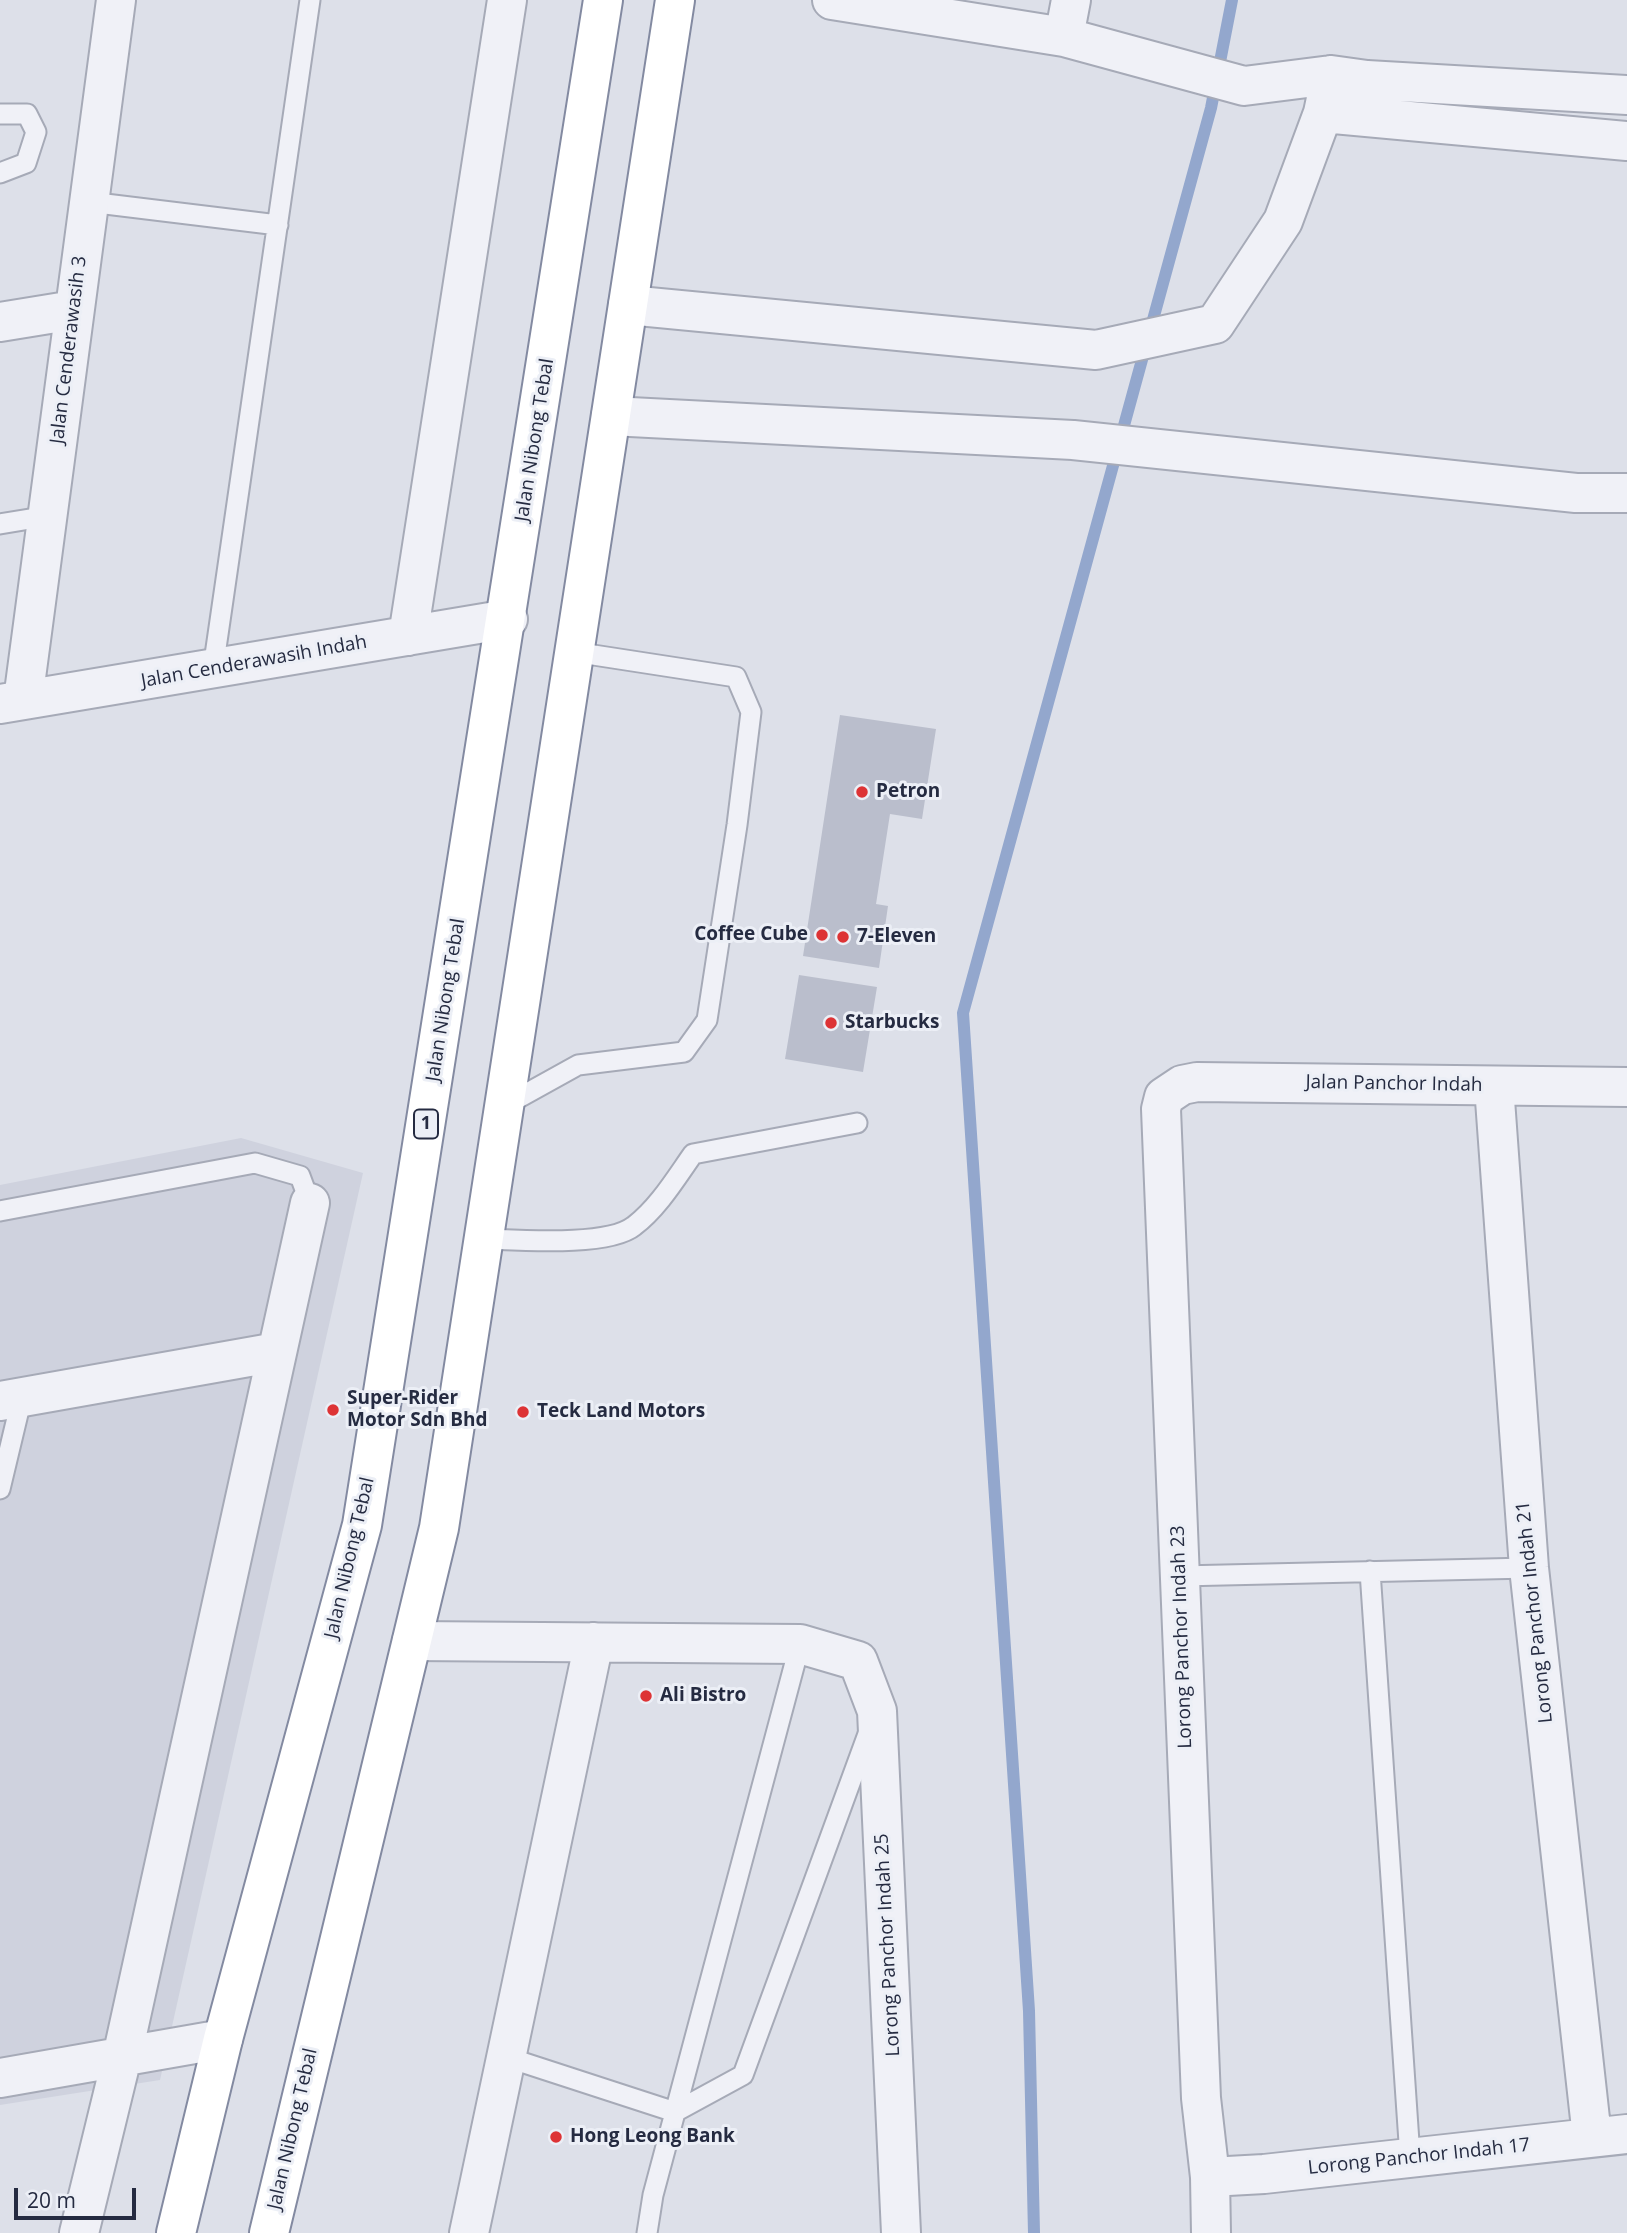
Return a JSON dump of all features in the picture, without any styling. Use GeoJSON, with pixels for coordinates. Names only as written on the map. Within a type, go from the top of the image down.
{"type":"FeatureCollection","features":[{"type":"Feature","properties":{"kind":"highway","name":"Jalan Nibong Tebal"},"geometry":{"type":"LineString","coordinates":[[176,2233],[223,2039],[362,1525],[508,619],[603,0]]}},
{"type":"Feature","properties":{"kind":"highway","name":"Jalan Nibong Tebal"},"geometry":{"type":"LineString","coordinates":[[270,2233],[439,1528],[675,0]]}},
{"type":"Feature","properties":{"kind":"street","name":"Jalan Cenderawasih 3"},"geometry":{"type":"LineString","coordinates":[[12,702],[48,516],[116,0]]}},
{"type":"Feature","properties":{"kind":"street"},"geometry":{"type":"LineString","coordinates":[[408,636],[507,0]]}},
{"type":"Feature","properties":{"kind":"street"},"geometry":{"type":"LineString","coordinates":[[832,0],[1067,18],[1197,73],[1244,86],[1331,75],[1367,80],[1627,95]]}},
{"type":"Feature","properties":{"kind":"street"},"geometry":{"type":"LineString","coordinates":[[628,305],[1096,350],[1175,335],[1215,324],[1283,221],[1323,113],[1331,75]]}},
{"type":"Feature","properties":{"kind":"street"},"geometry":{"type":"LineString","coordinates":[[1323,113],[1627,141]]}},
{"type":"Feature","properties":{"kind":"street"},"geometry":{"type":"LineString","coordinates":[[0,322],[74,310]]}},
{"type":"Feature","properties":{"kind":"street"},"geometry":{"type":"LineString","coordinates":[[611,416],[1073,440],[1576,493],[1627,493]]}},
{"type":"Feature","properties":{"kind":"street","name":"Jalan Cenderawasih Indah"},"geometry":{"type":"LineString","coordinates":[[12,702],[508,619]]}},
{"type":"Feature","properties":{"kind":"street","name":"Jalan Panchor Indah"},"geometry":{"type":"LineString","coordinates":[[1164,1097],[1182,1084],[1197,1082],[1627,1087]]}},
{"type":"Feature","properties":{"kind":"street","name":"Lorong Panchor Indah 21"},"geometry":{"type":"LineString","coordinates":[[1494,1086],[1529,1568],[1609,2136]]}},
{"type":"Feature","properties":{"kind":"street","name":"Lorong Panchor Indah 23"},"geometry":{"type":"LineString","coordinates":[[1164,1097],[1161,1109],[1201,2098],[1210,2176],[1211,2233]]}},
{"type":"Feature","properties":{"kind":"street"},"geometry":{"type":"LineString","coordinates":[[79,2233],[122,2057],[310,1203]]}},
{"type":"Feature","properties":{"kind":"street"},"geometry":{"type":"LineString","coordinates":[[11,1399],[277,1352]]}},
{"type":"Feature","properties":{"kind":"street"},"geometry":{"type":"LineString","coordinates":[[412,1641],[800,1644]]}},
{"type":"Feature","properties":{"kind":"street"},"geometry":{"type":"LineString","coordinates":[[470,2233],[594,1642]]}},
{"type":"Feature","properties":{"kind":"street","name":"Lorong Panchor Indah 25"},"geometry":{"type":"LineString","coordinates":[[800,1644],[858,1661],[877,1710],[901,2233]]}},
{"type":"Feature","properties":{"kind":"street"},"geometry":{"type":"LineString","coordinates":[[0,2078],[223,2039]]}},
{"type":"Feature","properties":{"kind":"street","name":"Lorong Panchor Indah 17"},"geometry":{"type":"LineString","coordinates":[[1210,2176],[1264,2174],[1609,2136]]}},
{"type":"Feature","properties":{"kind":"lane"},"geometry":{"type":"LineString","coordinates":[[213,669],[310,0]]}},
{"type":"Feature","properties":{"kind":"lane"},"geometry":{"type":"LineString","coordinates":[[0,114],[27,114],[36,132],[26,163],[0,173]]}},
{"type":"Feature","properties":{"kind":"lane"},"geometry":{"type":"LineString","coordinates":[[89,202],[278,225]]}},
{"type":"Feature","properties":{"kind":"lane"},"geometry":{"type":"LineString","coordinates":[[0,524],[48,516]]}},
{"type":"Feature","properties":{"kind":"lane"},"geometry":{"type":"LineString","coordinates":[[504,1106],[578,1065],[684,1052],[707,1020],[751,712],[736,677],[574,652]]}},
{"type":"Feature","properties":{"kind":"lane"},"geometry":{"type":"LineString","coordinates":[[484,1239],[586,1241],[633,1228],[670,1187],[693,1154],[857,1123]]}},
{"type":"Feature","properties":{"kind":"lane"},"geometry":{"type":"LineString","coordinates":[[0,1211],[255,1163],[300,1176],[310,1203]]}},
{"type":"Feature","properties":{"kind":"lane"},"geometry":{"type":"LineString","coordinates":[[0,1489],[11,1399]]}},
{"type":"Feature","properties":{"kind":"lane"},"geometry":{"type":"LineString","coordinates":[[1180,1576],[1529,1568]]}},
{"type":"Feature","properties":{"kind":"lane"},"geometry":{"type":"LineString","coordinates":[[1370,1571],[1410,2157]]}},
{"type":"Feature","properties":{"kind":"lane"},"geometry":{"type":"LineString","coordinates":[[648,2233],[653,2195],[800,1644]]}},
{"type":"Feature","properties":{"kind":"lane"},"geometry":{"type":"LineString","coordinates":[[506,2057],[676,2112],[743,2075],[877,1710]]}},
{"type":"Feature","properties":{"kind":"shaded area"},"geometry":{"type":"Polygon","coordinates":[[[241,1138],[363,1173],[160,2080],[0,2105],[0,1185],[241,1138]]]}},
{"type":"Feature","properties":{"kind":"building"},"geometry":{"type":"Polygon","coordinates":[[[840,715],[936,729],[922,819],[890,814],[876,904],[888,906],[879,968],[803,956],[840,715]]]}},
{"type":"Feature","properties":{"kind":"building","name":"Starbucks"},"geometry":{"type":"Polygon","coordinates":[[[799,975],[877,987],[863,1072],[785,1059],[799,975]]]}},
{"type":"Feature","properties":{"kind":"waterway"},"geometry":{"type":"LineString","coordinates":[[1034,2233],[1029,2011],[963,1013],[1211,108],[1232,0]]}},
{"type":"Feature","properties":{"kind":"place","name":"Petron"},"geometry":{"type":"Point","coordinates":[862,792]}},
{"type":"Feature","properties":{"kind":"place","name":"Coffee Cube"},"geometry":{"type":"Point","coordinates":[822,935]}},
{"type":"Feature","properties":{"kind":"place","name":"7-Eleven"},"geometry":{"type":"Point","coordinates":[843,937]}},
{"type":"Feature","properties":{"kind":"place","name":"Starbucks"},"geometry":{"type":"Point","coordinates":[831,1023]}},
{"type":"Feature","properties":{"kind":"place","name":"Super-Rider Motor Sdn Bhd"},"geometry":{"type":"Point","coordinates":[333,1410]}},
{"type":"Feature","properties":{"kind":"place","name":"Teck Land Motors"},"geometry":{"type":"Point","coordinates":[523,1412]}},
{"type":"Feature","properties":{"kind":"place","name":"Ali Bistro"},"geometry":{"type":"Point","coordinates":[646,1696]}},
{"type":"Feature","properties":{"kind":"place","name":"Hong Leong Bank"},"geometry":{"type":"Point","coordinates":[556,2137]}}]}
